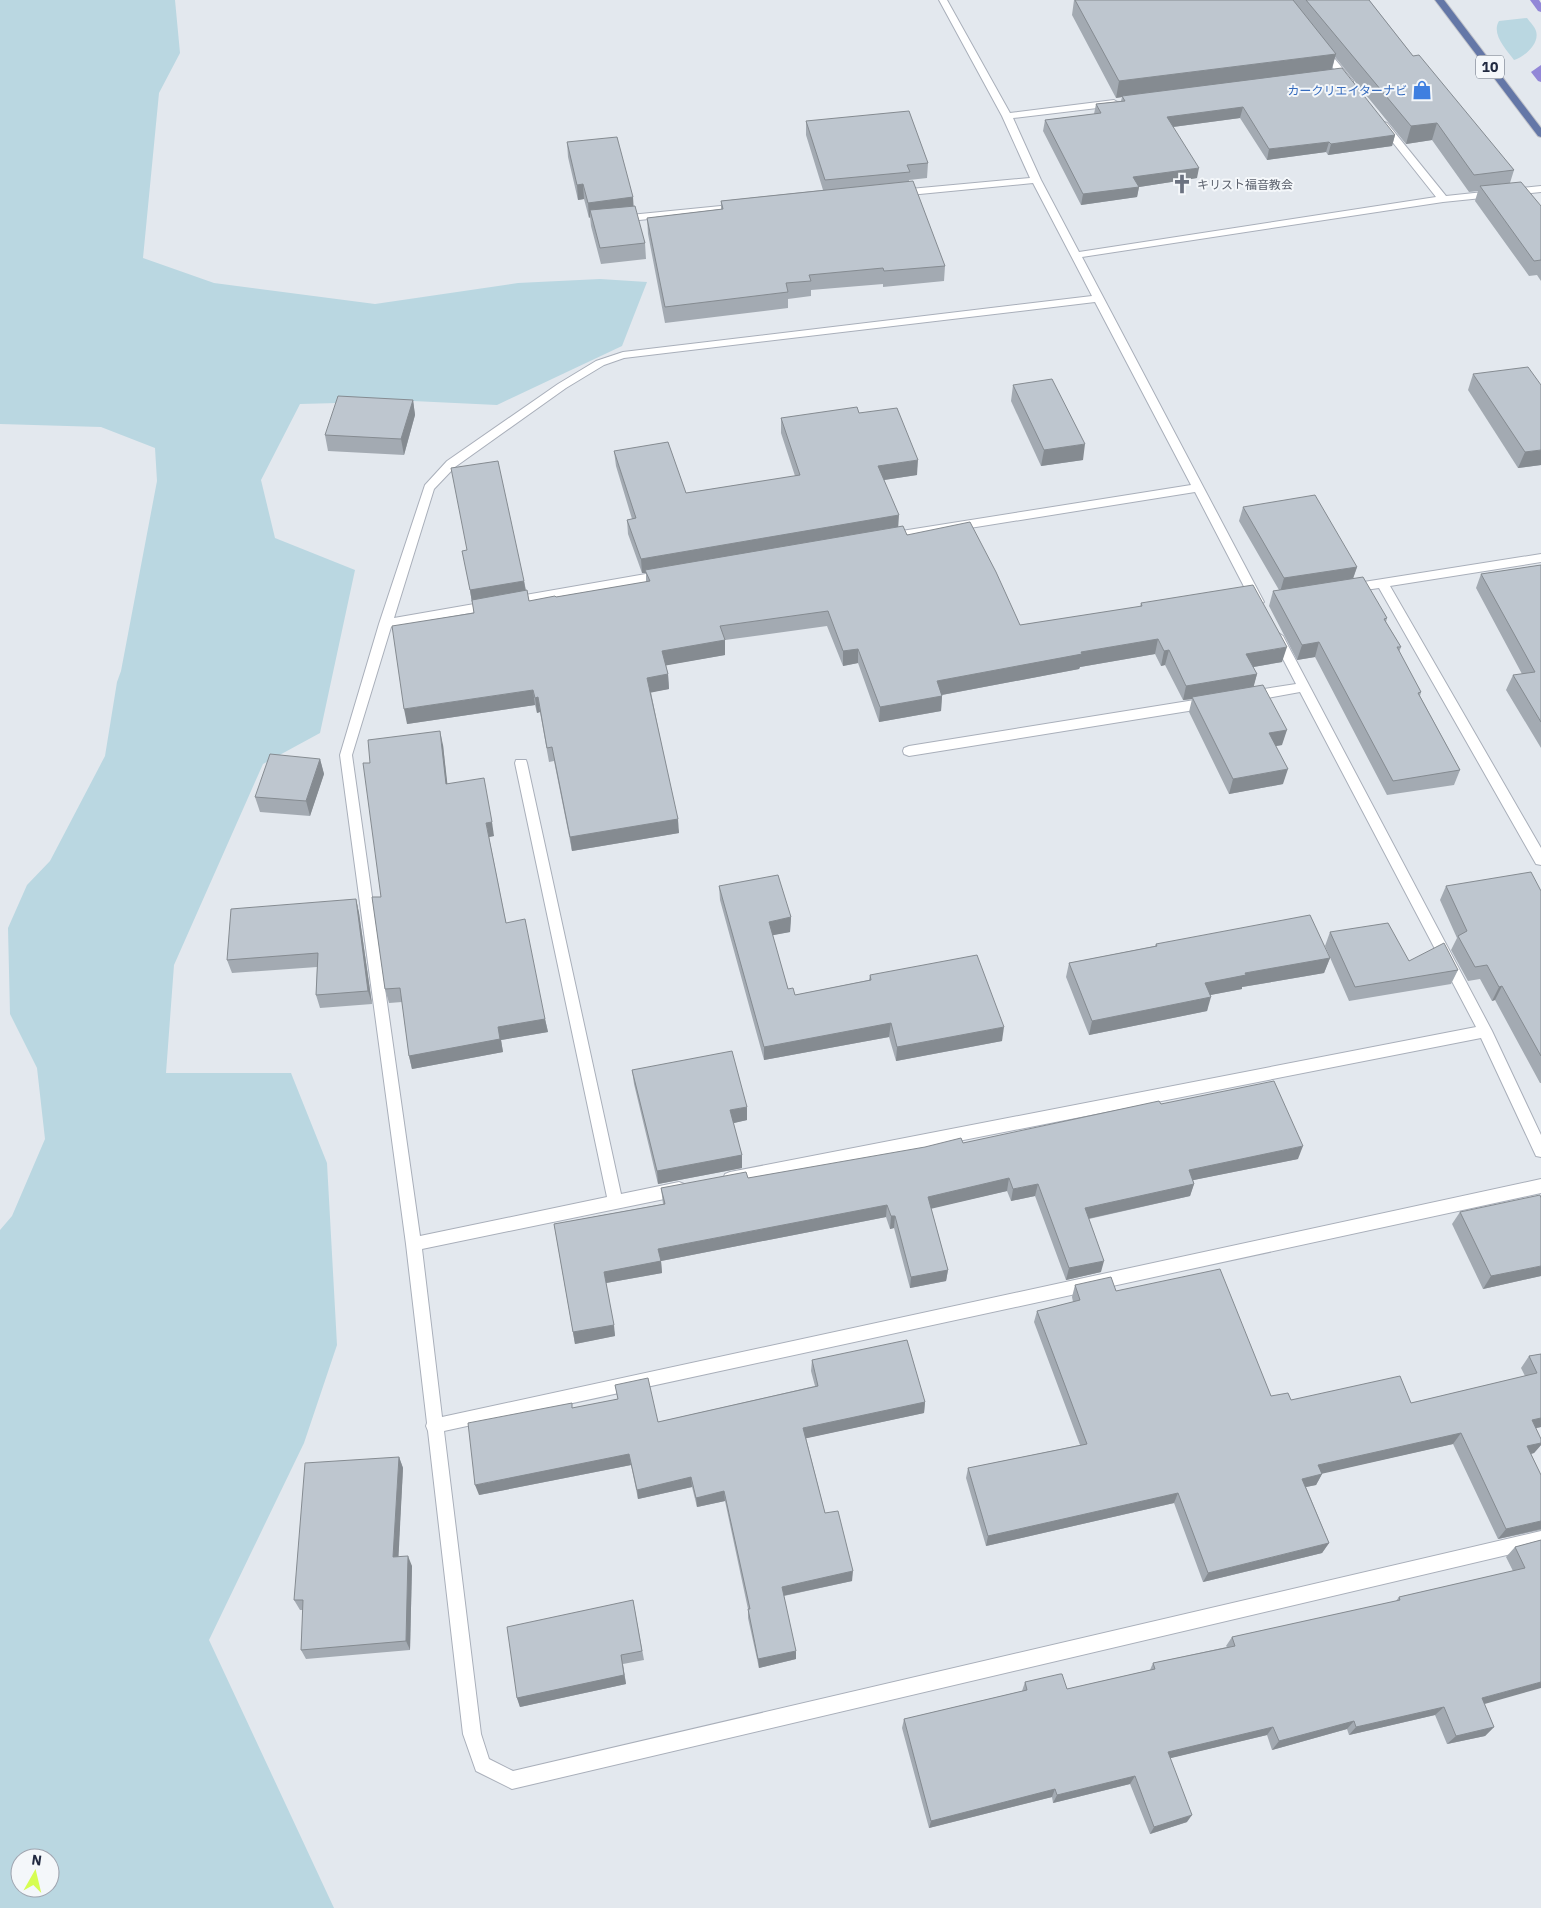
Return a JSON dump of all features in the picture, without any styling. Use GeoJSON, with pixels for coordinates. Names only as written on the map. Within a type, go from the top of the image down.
{"type":"FeatureCollection","features":[{"type":"Feature","properties":{"kind":"main road","name":"10"},"geometry":{"type":"LineString","coordinates":[[1439,0],[1541,134]]}},
{"type":"Feature","properties":{"kind":"street"},"geometry":{"type":"LineString","coordinates":[[943,0],[1007,116],[1036,180],[1197,488],[1263,604]]}},
{"type":"Feature","properties":{"kind":"street"},"geometry":{"type":"LineString","coordinates":[[1319,45],[1338,75],[1355,89]]}},
{"type":"Feature","properties":{"kind":"street"},"geometry":{"type":"LineString","coordinates":[[1007,116],[1126,101]]}},
{"type":"Feature","properties":{"kind":"street"},"geometry":{"type":"LineString","coordinates":[[1378,118],[1443,199]]}},
{"type":"Feature","properties":{"kind":"street"},"geometry":{"type":"LineString","coordinates":[[888,194],[1036,180]]}},
{"type":"Feature","properties":{"kind":"street"},"geometry":{"type":"LineString","coordinates":[[1076,255],[1443,199],[1541,189]]}},
{"type":"Feature","properties":{"kind":"street"},"geometry":{"type":"LineString","coordinates":[[612,220],[740,208]]}},
{"type":"Feature","properties":{"kind":"street"},"geometry":{"type":"LineString","coordinates":[[1098,298],[623,355],[600,363],[562,386],[451,464],[429,488],[346,754],[414,1244],[434,1426],[472,1734],[482,1765],[512,1780],[1541,1539]]}},
{"type":"Feature","properties":{"kind":"street"},"geometry":{"type":"LineString","coordinates":[[875,539],[1197,488]]}},
{"type":"Feature","properties":{"kind":"street"},"geometry":{"type":"LineString","coordinates":[[1335,590],[1541,558]]}},
{"type":"Feature","properties":{"kind":"street"},"geometry":{"type":"LineString","coordinates":[[385,624],[679,573]]}},
{"type":"Feature","properties":{"kind":"street"},"geometry":{"type":"LineString","coordinates":[[1382,583],[1541,860]]}},
{"type":"Feature","properties":{"kind":"street"},"geometry":{"type":"LineString","coordinates":[[1272,628],[1485,1031],[1541,1151]]}},
{"type":"Feature","properties":{"kind":"street"},"geometry":{"type":"LineString","coordinates":[[1235,698],[1304,687]]}},
{"type":"Feature","properties":{"kind":"street"},"geometry":{"type":"LineString","coordinates":[[909,751],[1215,702]]}},
{"type":"Feature","properties":{"kind":"street"},"geometry":{"type":"LineString","coordinates":[[521,763],[614,1201]]}},
{"type":"Feature","properties":{"kind":"street"},"geometry":{"type":"LineString","coordinates":[[712,1182],[1064,1115],[1485,1031]]}},
{"type":"Feature","properties":{"kind":"street"},"geometry":{"type":"LineString","coordinates":[[414,1244],[693,1186]]}},
{"type":"Feature","properties":{"kind":"street"},"geometry":{"type":"LineString","coordinates":[[434,1426],[1541,1186]]}},
{"type":"Feature","properties":{"kind":"shaded area"},"geometry":{"type":"Polygon","coordinates":[[[0,0],[175,0],[180,53],[159,93],[143,258],[214,283],[375,304],[518,283],[600,279],[647,282],[622,346],[497,405],[413,401],[300,404],[261,480],[275,538],[355,570],[320,733],[263,764],[174,965],[166,1073],[291,1073],[327,1163],[337,1345],[304,1443],[209,1640],[334,1908],[0,1908],[0,1230],[12,1216],[45,1139],[37,1068],[10,1014],[8,928],[27,885],[50,861],[105,756],[117,682],[121,671],[157,481],[155,448],[101,427],[0,424],[0,0]]]}},
{"type":"Feature","properties":{"kind":"shaded area"},"geometry":{"type":"Polygon","coordinates":[[[1527,18],[1534,26],[1537,36],[1536,41],[1526,53],[1514,60],[1500,41],[1497,26],[1499,21],[1527,18]]]}},
{"type":"Feature","properties":{"kind":"building"},"geometry":{"type":"Polygon","coordinates":[[[1075,0],[1293,0],[1336,54],[1119,81],[1075,0]]]}},
{"type":"Feature","properties":{"kind":"building"},"geometry":{"type":"Polygon","coordinates":[[[1306,0],[1369,0],[1413,56],[1419,55],[1514,170],[1474,175],[1437,123],[1411,126],[1306,0]]]}},
{"type":"Feature","properties":{"kind":"building"},"geometry":{"type":"Polygon","coordinates":[[[1342,68],[1395,135],[1331,144],[1329,142],[1269,149],[1243,107],[1167,117],[1199,168],[1133,177],[1139,187],[1083,194],[1045,120],[1101,113],[1096,104],[1125,101],[1122,96],[1342,68]]]}},
{"type":"Feature","properties":{"kind":"building"},"geometry":{"type":"Polygon","coordinates":[[[909,111],[928,163],[907,165],[910,172],[825,180],[806,121],[909,111]]]}},
{"type":"Feature","properties":{"kind":"building"},"geometry":{"type":"Polygon","coordinates":[[[617,137],[633,197],[588,203],[583,184],[577,185],[567,142],[617,137]]]}},
{"type":"Feature","properties":{"kind":"building"},"geometry":{"type":"Polygon","coordinates":[[[913,181],[945,266],[884,271],[883,268],[809,275],[811,281],[786,283],[788,292],[665,307],[647,218],[723,209],[721,201],[913,181]]]}},
{"type":"Feature","properties":{"kind":"building"},"geometry":{"type":"Polygon","coordinates":[[[1521,182],[1541,206],[1541,260],[1534,261],[1480,186],[1521,182]]]}},
{"type":"Feature","properties":{"kind":"building"},"geometry":{"type":"Polygon","coordinates":[[[635,206],[645,243],[600,248],[590,210],[635,206]]]}},
{"type":"Feature","properties":{"kind":"building"},"geometry":{"type":"Polygon","coordinates":[[[1528,367],[1541,385],[1541,450],[1525,452],[1473,374],[1528,367]]]}},
{"type":"Feature","properties":{"kind":"building"},"geometry":{"type":"Polygon","coordinates":[[[1052,379],[1085,444],[1044,450],[1013,385],[1052,379]]]}},
{"type":"Feature","properties":{"kind":"building"},"geometry":{"type":"Polygon","coordinates":[[[338,396],[413,400],[401,439],[325,435],[338,396]]]}},
{"type":"Feature","properties":{"kind":"building"},"geometry":{"type":"Polygon","coordinates":[[[857,407],[859,413],[897,408],[918,460],[878,466],[899,515],[641,559],[627,520],[636,518],[614,451],[668,442],[686,493],[800,475],[781,418],[857,407]]]}},
{"type":"Feature","properties":{"kind":"building"},"geometry":{"type":"Polygon","coordinates":[[[498,461],[524,581],[470,590],[462,551],[467,550],[451,468],[498,461]]]}},
{"type":"Feature","properties":{"kind":"building"},"geometry":{"type":"Polygon","coordinates":[[[1315,495],[1357,567],[1284,578],[1243,507],[1315,495]]]}},
{"type":"Feature","properties":{"kind":"building"},"geometry":{"type":"Polygon","coordinates":[[[970,522],[996,572],[1020,625],[1142,606],[1141,603],[1253,585],[1287,647],[1246,654],[1257,674],[1186,686],[1169,650],[1164,651],[1158,639],[1081,652],[1082,654],[937,681],[942,696],[880,707],[858,649],[843,651],[828,611],[720,626],[725,640],[662,651],[668,674],[647,678],[678,819],[570,837],[552,747],[547,748],[538,697],[535,698],[533,690],[404,709],[392,626],[474,613],[472,600],[527,590],[529,601],[556,597],[650,581],[645,570],[903,526],[907,535],[970,522]]]}},
{"type":"Feature","properties":{"kind":"building"},"geometry":{"type":"Polygon","coordinates":[[[1541,565],[1541,722],[1513,675],[1535,672],[1481,574],[1541,565]]]}},
{"type":"Feature","properties":{"kind":"building"},"geometry":{"type":"Polygon","coordinates":[[[1363,577],[1387,618],[1384,619],[1401,647],[1397,647],[1421,692],[1418,693],[1460,770],[1393,781],[1319,642],[1302,645],[1273,591],[1363,577]]]}},
{"type":"Feature","properties":{"kind":"building"},"geometry":{"type":"Polygon","coordinates":[[[1263,685],[1287,730],[1269,733],[1288,769],[1233,779],[1192,697],[1263,685]]]}},
{"type":"Feature","properties":{"kind":"building"},"geometry":{"type":"Polygon","coordinates":[[[440,731],[446,784],[484,778],[492,822],[486,823],[506,923],[525,919],[545,1019],[498,1027],[500,1039],[409,1056],[400,988],[385,989],[372,897],[381,897],[363,763],[370,763],[368,740],[440,731]]]}},
{"type":"Feature","properties":{"kind":"building"},"geometry":{"type":"Polygon","coordinates":[[[270,754],[320,759],[306,801],[255,797],[270,754]]]}},
{"type":"Feature","properties":{"kind":"building"},"geometry":{"type":"Polygon","coordinates":[[[1531,872],[1541,891],[1541,1056],[1502,986],[1499,987],[1487,965],[1475,967],[1458,936],[1467,931],[1446,886],[1531,872]]]}},
{"type":"Feature","properties":{"kind":"building"},"geometry":{"type":"Polygon","coordinates":[[[778,875],[791,917],[769,922],[788,989],[793,988],[795,995],[871,980],[870,975],[977,955],[1004,1027],[897,1047],[891,1023],[764,1047],[719,886],[778,875]]]}},
{"type":"Feature","properties":{"kind":"building"},"geometry":{"type":"Polygon","coordinates":[[[356,899],[368,991],[316,995],[318,953],[227,960],[231,909],[356,899]]]}},
{"type":"Feature","properties":{"kind":"building"},"geometry":{"type":"Polygon","coordinates":[[[1310,915],[1330,958],[1245,973],[1246,975],[1205,983],[1211,997],[1092,1021],[1069,963],[1157,946],[1156,944],[1310,915]]]}},
{"type":"Feature","properties":{"kind":"building"},"geometry":{"type":"Polygon","coordinates":[[[1388,923],[1409,961],[1444,943],[1458,970],[1355,987],[1330,932],[1388,923]]]}},
{"type":"Feature","properties":{"kind":"building"},"geometry":{"type":"Polygon","coordinates":[[[732,1051],[747,1107],[730,1110],[742,1155],[657,1171],[632,1070],[732,1051]]]}},
{"type":"Feature","properties":{"kind":"building"},"geometry":{"type":"Polygon","coordinates":[[[1274,1081],[1303,1146],[1189,1170],[1194,1184],[1085,1208],[1104,1261],[1069,1268],[1038,1184],[1013,1189],[1009,1178],[928,1197],[948,1270],[911,1277],[895,1216],[891,1216],[887,1205],[658,1249],[661,1261],[604,1272],[614,1325],[573,1332],[554,1224],[665,1204],[661,1188],[746,1172],[748,1178],[925,1147],[961,1138],[963,1143],[1159,1101],[1161,1104],[1274,1081]]]}},
{"type":"Feature","properties":{"kind":"building"},"geometry":{"type":"Polygon","coordinates":[[[1540,1195],[1541,1266],[1491,1276],[1460,1212],[1540,1195]]]}},
{"type":"Feature","properties":{"kind":"building"},"geometry":{"type":"Polygon","coordinates":[[[1220,1269],[1271,1396],[1288,1393],[1291,1400],[1400,1376],[1411,1403],[1537,1373],[1529,1356],[1541,1354],[1541,1418],[1532,1420],[1541,1443],[1527,1446],[1541,1475],[1541,1521],[1506,1529],[1461,1433],[1318,1465],[1322,1474],[1302,1479],[1329,1543],[1208,1573],[1178,1493],[988,1536],[968,1468],[1087,1444],[1037,1311],[1080,1300],[1075,1285],[1111,1277],[1116,1291],[1220,1269]]]}},
{"type":"Feature","properties":{"kind":"building"},"geometry":{"type":"Polygon","coordinates":[[[907,1340],[925,1402],[803,1428],[825,1513],[838,1511],[853,1571],[782,1587],[796,1651],[758,1659],[748,1609],[750,1609],[724,1491],[696,1498],[691,1477],[637,1490],[629,1454],[475,1485],[468,1423],[572,1403],[572,1408],[618,1399],[615,1385],[648,1378],[658,1422],[818,1386],[812,1360],[907,1340]]]}},
{"type":"Feature","properties":{"kind":"building"},"geometry":{"type":"Polygon","coordinates":[[[399,1457],[393,1557],[408,1556],[406,1641],[301,1650],[303,1600],[294,1600],[305,1463],[399,1457]]]}},
{"type":"Feature","properties":{"kind":"building"},"geometry":{"type":"Polygon","coordinates":[[[1541,1540],[1541,1682],[1482,1698],[1494,1727],[1456,1736],[1444,1707],[1356,1727],[1354,1721],[1279,1741],[1273,1727],[1168,1752],[1192,1815],[1154,1827],[1135,1776],[1057,1795],[1055,1789],[931,1821],[904,1719],[1027,1690],[1025,1682],[1060,1674],[1062,1674],[1067,1689],[1155,1669],[1153,1663],[1235,1646],[1232,1637],[1400,1600],[1399,1597],[1525,1568],[1515,1547],[1541,1540]]]}},
{"type":"Feature","properties":{"kind":"building"},"geometry":{"type":"Polygon","coordinates":[[[633,1600],[642,1651],[621,1655],[624,1675],[517,1698],[507,1627],[633,1600]]]}},
{"type":"Feature","properties":{"kind":"waterway"},"geometry":{"type":"LineString","coordinates":[[1534,0],[1541,9]]}},
{"type":"Feature","properties":{"kind":"waterway"},"geometry":{"type":"LineString","coordinates":[[1541,68],[1536,72],[1541,79]]}},
{"type":"Feature","properties":{"kind":"place","name":"カークリエイターナビ"},"geometry":{"type":"Point","coordinates":[1422,90]}},
{"type":"Feature","properties":{"kind":"place","name":"キリスト福音教会"},"geometry":{"type":"Point","coordinates":[1182,184]}}]}
